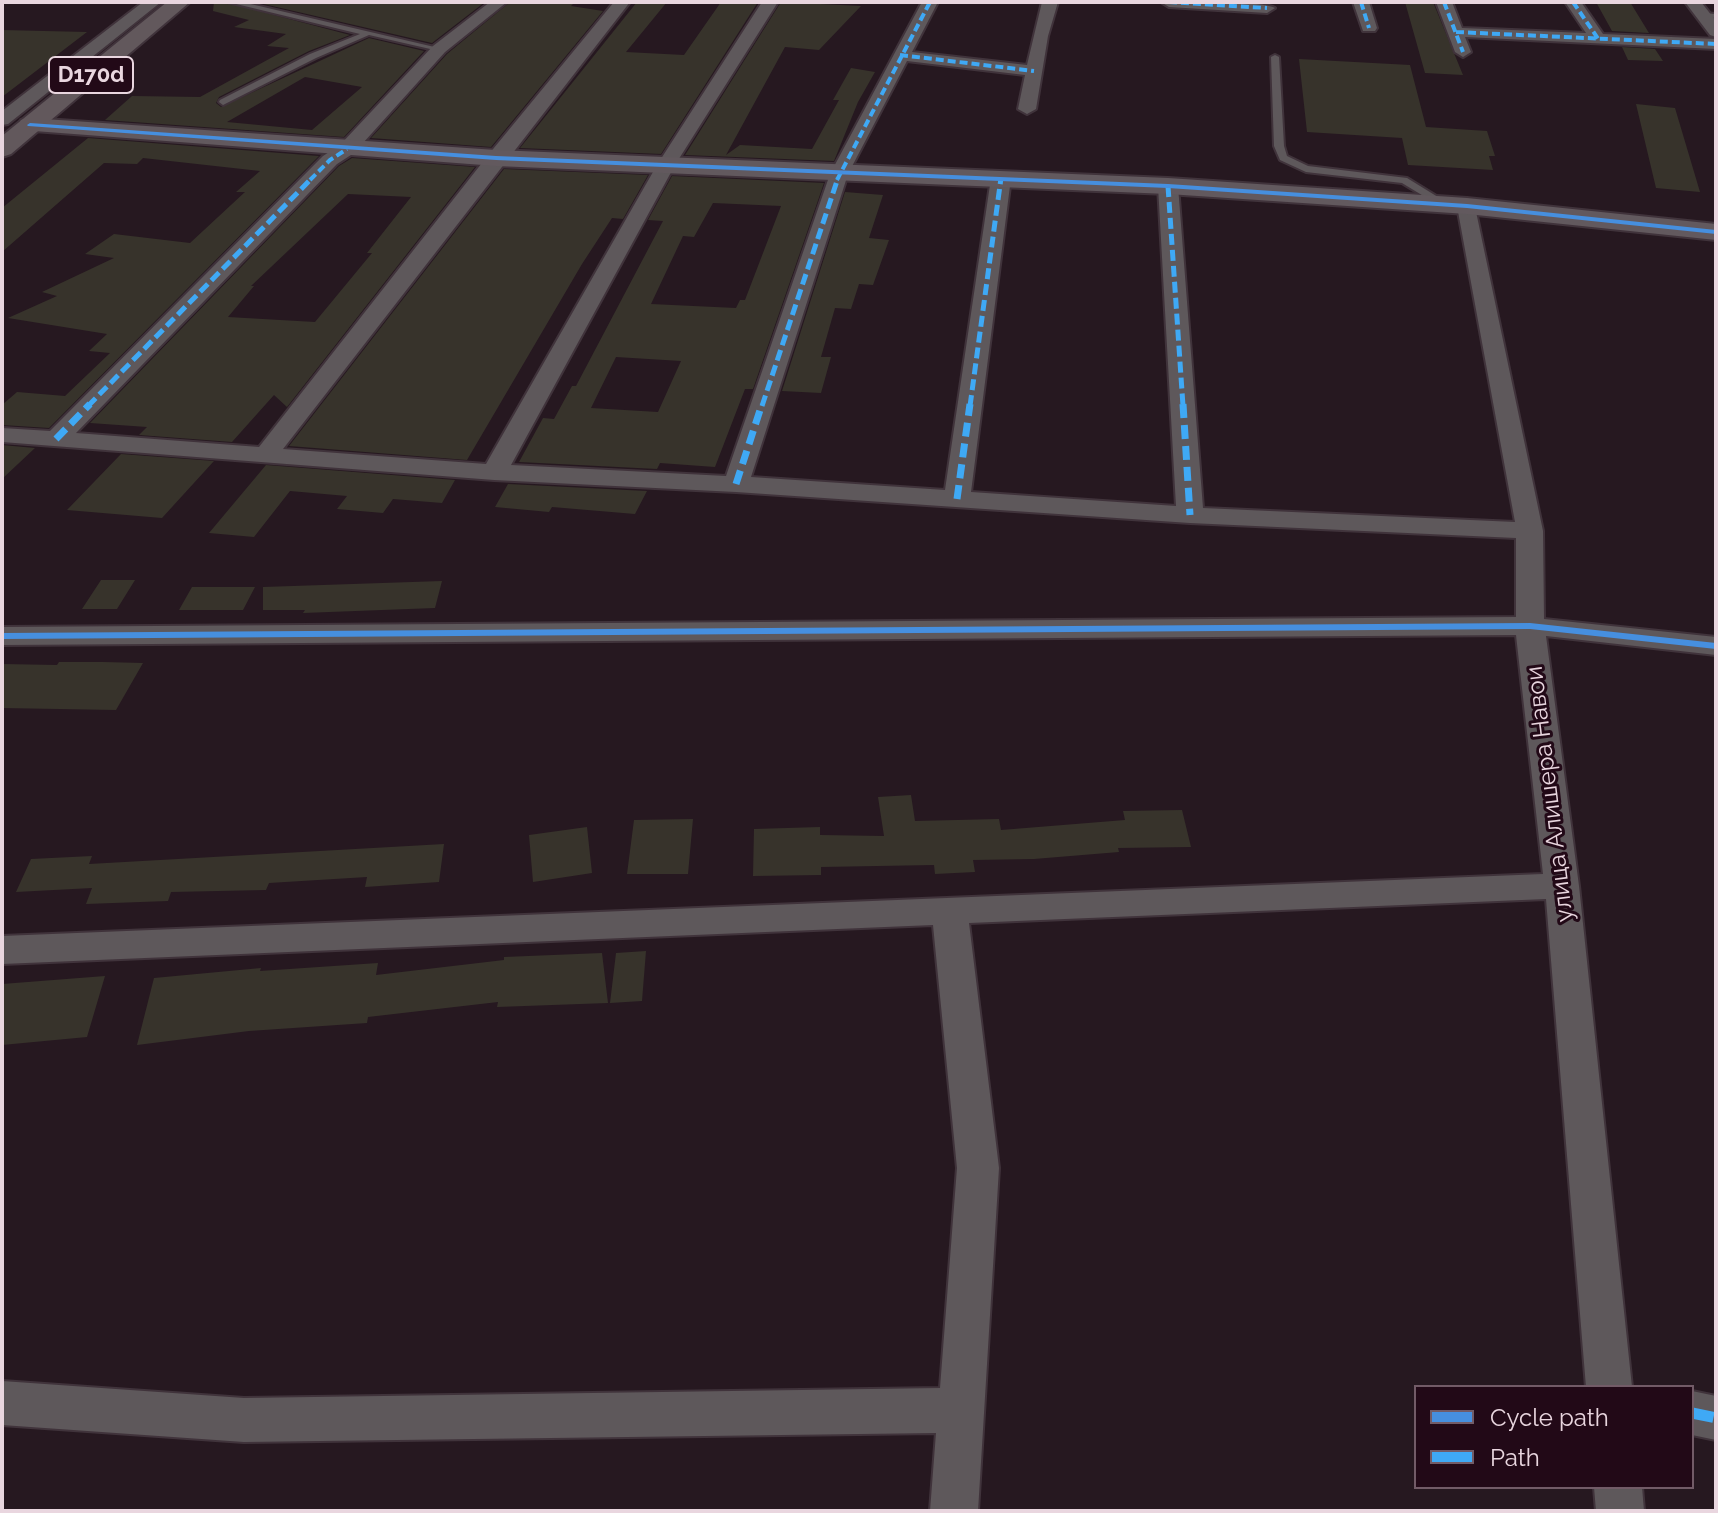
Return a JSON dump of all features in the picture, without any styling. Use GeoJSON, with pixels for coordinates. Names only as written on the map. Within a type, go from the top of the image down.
{"type":"FeatureCollection","features":[{"type":"Feature","properties":{"kind":"main road","name":"D170d"},"geometry":{"type":"LineString","coordinates":[[2,149],[180,2]]}},
{"type":"Feature","properties":{"kind":"street"},"geometry":{"type":"LineString","coordinates":[[2,120],[153,2]]}},
{"type":"Feature","properties":{"kind":"street"},"geometry":{"type":"LineString","coordinates":[[56,439],[330,160],[347,149],[439,49],[499,2]]}},
{"type":"Feature","properties":{"kind":"street"},"geometry":{"type":"LineString","coordinates":[[266,454],[496,158],[622,2]]}},
{"type":"Feature","properties":{"kind":"street"},"geometry":{"type":"LineString","coordinates":[[494,472],[666,165],[770,2]]}},
{"type":"Feature","properties":{"kind":"street"},"geometry":{"type":"LineString","coordinates":[[736,484],[839,174],[930,2]]}},
{"type":"Feature","properties":{"kind":"street"},"geometry":{"type":"LineString","coordinates":[[1027,109],[1050,2]]}},
{"type":"Feature","properties":{"kind":"street"},"geometry":{"type":"LineString","coordinates":[[1169,2],[1267,8]]}},
{"type":"Feature","properties":{"kind":"street"},"geometry":{"type":"LineString","coordinates":[[1361,2],[1369,28]]}},
{"type":"Feature","properties":{"kind":"street"},"geometry":{"type":"LineString","coordinates":[[1444,2],[1463,52]]}},
{"type":"Feature","properties":{"kind":"street"},"geometry":{"type":"LineString","coordinates":[[1573,2],[1599,40]]}},
{"type":"Feature","properties":{"kind":"street"},"geometry":{"type":"LineString","coordinates":[[1704,11],[1716,32]]}},
{"type":"Feature","properties":{"kind":"street"},"geometry":{"type":"LineString","coordinates":[[1456,32],[1716,44]]}},
{"type":"Feature","properties":{"kind":"street"},"geometry":{"type":"LineString","coordinates":[[900,55],[1034,71]]}},
{"type":"Feature","properties":{"kind":"street"},"geometry":{"type":"LineString","coordinates":[[30,125],[496,158],[1168,186],[1455,205],[1716,232]]}},
{"type":"Feature","properties":{"kind":"street"},"geometry":{"type":"LineString","coordinates":[[957,499],[1001,178]]}},
{"type":"Feature","properties":{"kind":"street"},"geometry":{"type":"LineString","coordinates":[[1168,186],[1190,515]]}},
{"type":"Feature","properties":{"kind":"street","name":"улица Алишера Навои"},"geometry":{"type":"LineString","coordinates":[[1455,205],[1530,531],[1530,626],[1562,886],[1609,1385]]}},
{"type":"Feature","properties":{"kind":"street"},"geometry":{"type":"LineString","coordinates":[[2,435],[494,472],[736,484],[1190,515],[1530,531]]}},
{"type":"Feature","properties":{"kind":"street"},"geometry":{"type":"LineString","coordinates":[[2,636],[1530,626],[1716,646]]}},
{"type":"Feature","properties":{"kind":"street"},"geometry":{"type":"LineString","coordinates":[[2,950],[1562,886]]}},
{"type":"Feature","properties":{"kind":"street"},"geometry":{"type":"LineString","coordinates":[[950,913],[978,1168],[954,1511]]}},
{"type":"Feature","properties":{"kind":"street"},"geometry":{"type":"LineString","coordinates":[[2,1403],[244,1420],[963,1410]]}},
{"type":"Feature","properties":{"kind":"street"},"geometry":{"type":"LineString","coordinates":[[1694,1413],[1716,1418]]}},
{"type":"Feature","properties":{"kind":"street"},"geometry":{"type":"LineString","coordinates":[[1618,1489],[1620,1511]]}},
{"type":"Feature","properties":{"kind":"lane"},"geometry":{"type":"LineString","coordinates":[[232,2],[439,49]]}},
{"type":"Feature","properties":{"kind":"lane"},"geometry":{"type":"LineString","coordinates":[[223,102],[313,56],[367,34]]}},
{"type":"Feature","properties":{"kind":"lane"},"geometry":{"type":"LineString","coordinates":[[1275,57],[1279,146],[1283,158],[1306,169],[1404,180],[1455,205]]}},
{"type":"Feature","properties":{"kind":"building"},"geometry":{"type":"Polygon","coordinates":[[[214,2],[225,2],[350,35],[309,51],[219,97],[216,103],[221,107],[369,38],[424,51],[344,137],[105,120],[132,96],[200,97],[289,48],[267,46],[286,34],[234,27],[249,20],[213,11],[214,2]],[[305,77],[227,122],[312,130],[362,87],[305,77]]]}},
{"type":"Feature","properties":{"kind":"building"},"geometry":{"type":"Polygon","coordinates":[[[255,2],[485,2],[432,43],[255,2]]]}},
{"type":"Feature","properties":{"kind":"building"},"geometry":{"type":"Polygon","coordinates":[[[510,2],[575,2],[571,6],[603,11],[491,147],[371,138],[447,54],[510,2]]]}},
{"type":"Feature","properties":{"kind":"building"},"geometry":{"type":"Polygon","coordinates":[[[637,2],[667,2],[626,52],[684,55],[721,2],[758,2],[661,154],[520,148],[637,2]]]}},
{"type":"Feature","properties":{"kind":"building"},"geometry":{"type":"Polygon","coordinates":[[[781,2],[861,6],[819,50],[785,47],[726,155],[740,145],[812,149],[839,100],[833,100],[851,68],[875,72],[858,102],[834,161],[685,155],[781,2]]]}},
{"type":"Feature","properties":{"kind":"building"},"geometry":{"type":"Polygon","coordinates":[[[1405,2],[1433,2],[1463,75],[1425,73],[1405,2]]]}},
{"type":"Feature","properties":{"kind":"building"},"geometry":{"type":"Polygon","coordinates":[[[1596,2],[1630,2],[1649,33],[1612,31],[1596,2]]]}},
{"type":"Feature","properties":{"kind":"building"},"geometry":{"type":"Polygon","coordinates":[[[2,30],[87,32],[2,97],[2,30]]]}},
{"type":"Feature","properties":{"kind":"building"},"geometry":{"type":"Polygon","coordinates":[[[1622,47],[1655,49],[1663,61],[1628,60],[1622,47]]]}},
{"type":"Feature","properties":{"kind":"building"},"geometry":{"type":"Polygon","coordinates":[[[1299,59],[1410,65],[1426,127],[1487,131],[1495,156],[1489,156],[1493,170],[1408,165],[1402,138],[1307,132],[1299,59]]]}},
{"type":"Feature","properties":{"kind":"building"},"geometry":{"type":"Polygon","coordinates":[[[1636,104],[1675,108],[1700,192],[1656,188],[1636,104]]]}},
{"type":"Feature","properties":{"kind":"building"},"geometry":{"type":"Polygon","coordinates":[[[88,138],[319,156],[49,428],[2,425],[2,405],[17,392],[65,396],[110,353],[89,351],[107,334],[8,318],[57,296],[42,292],[114,258],[85,254],[114,234],[190,243],[245,192],[236,192],[260,171],[143,158],[137,164],[104,163],[2,252],[2,208],[88,138]]]}},
{"type":"Feature","properties":{"kind":"building"},"geometry":{"type":"Polygon","coordinates":[[[352,158],[475,167],[287,407],[274,395],[232,442],[139,435],[147,427],[90,423],[339,166],[352,158]],[[348,194],[251,286],[254,286],[228,317],[315,322],[372,253],[367,253],[411,197],[348,194]]]}},
{"type":"Feature","properties":{"kind":"building"},"geometry":{"type":"Polygon","coordinates":[[[504,169],[648,175],[623,219],[612,218],[582,264],[467,460],[289,446],[504,169]]]}},
{"type":"Feature","properties":{"kind":"building"},"geometry":{"type":"Polygon","coordinates":[[[672,176],[824,183],[753,389],[745,389],[715,467],[660,463],[657,469],[519,462],[543,418],[554,419],[572,386],[576,386],[663,221],[648,220],[672,176]],[[713,203],[694,237],[683,236],[651,304],[736,308],[740,300],[745,300],[781,206],[713,203]],[[616,357],[591,408],[658,412],[681,361],[616,357]]]}},
{"type":"Feature","properties":{"kind":"building"},"geometry":{"type":"Polygon","coordinates":[[[845,192],[883,195],[869,238],[889,240],[873,285],[859,284],[851,309],[835,308],[821,357],[831,357],[821,393],[782,391],[845,192]]]}},
{"type":"Feature","properties":{"kind":"building"},"geometry":{"type":"Polygon","coordinates":[[[2,445],[35,448],[2,479],[2,445]]]}},
{"type":"Feature","properties":{"kind":"building"},"geometry":{"type":"Polygon","coordinates":[[[121,454],[214,461],[162,518],[67,510],[121,454]]]}},
{"type":"Feature","properties":{"kind":"building"},"geometry":{"type":"Polygon","coordinates":[[[266,465],[455,480],[442,503],[393,499],[383,513],[337,509],[347,496],[290,491],[254,537],[209,533],[266,465]]]}},
{"type":"Feature","properties":{"kind":"building"},"geometry":{"type":"Polygon","coordinates":[[[508,484],[647,491],[635,514],[552,507],[549,512],[495,507],[508,484]]]}},
{"type":"Feature","properties":{"kind":"building"},"geometry":{"type":"Polygon","coordinates":[[[101,580],[135,580],[117,609],[82,609],[101,580]]]}},
{"type":"Feature","properties":{"kind":"building"},"geometry":{"type":"Polygon","coordinates":[[[442,581],[435,608],[303,613],[305,610],[263,610],[263,587],[442,581]]]}},
{"type":"Feature","properties":{"kind":"building"},"geometry":{"type":"Polygon","coordinates":[[[192,587],[255,587],[243,610],[179,610],[192,587]]]}},
{"type":"Feature","properties":{"kind":"building"},"geometry":{"type":"Polygon","coordinates":[[[59,662],[143,663],[116,710],[2,708],[2,664],[57,665],[59,662]]]}},
{"type":"Feature","properties":{"kind":"building"},"geometry":{"type":"Polygon","coordinates":[[[911,795],[915,821],[999,819],[1001,830],[1125,820],[1123,811],[1182,810],[1191,847],[1118,848],[1119,852],[973,860],[975,872],[935,874],[934,865],[821,867],[821,875],[753,876],[754,829],[820,827],[820,835],[884,836],[878,797],[911,795]]]}},
{"type":"Feature","properties":{"kind":"building"},"geometry":{"type":"Polygon","coordinates":[[[693,819],[688,874],[627,874],[634,820],[693,819]]]}},
{"type":"Feature","properties":{"kind":"building"},"geometry":{"type":"Polygon","coordinates":[[[587,827],[592,873],[533,882],[529,835],[587,827]]]}},
{"type":"Feature","properties":{"kind":"building"},"geometry":{"type":"Polygon","coordinates":[[[444,844],[439,882],[365,887],[367,877],[269,883],[266,890],[171,892],[168,901],[86,904],[92,888],[16,892],[31,859],[92,856],[89,864],[444,844]]]}},
{"type":"Feature","properties":{"kind":"building"},"geometry":{"type":"Polygon","coordinates":[[[646,951],[642,1001],[610,1003],[616,953],[646,951]]]}},
{"type":"Feature","properties":{"kind":"building"},"geometry":{"type":"Polygon","coordinates":[[[602,953],[608,1003],[497,1007],[498,1002],[368,1017],[367,1023],[249,1031],[137,1045],[154,978],[261,968],[260,971],[378,963],[376,975],[504,960],[504,957],[602,953]]]}},
{"type":"Feature","properties":{"kind":"building"},"geometry":{"type":"Polygon","coordinates":[[[105,976],[87,1037],[2,1045],[2,984],[105,976]]]}},
{"type":"Feature","properties":{"kind":"marked path"},"geometry":{"type":"LineString","coordinates":[[736,484],[839,174],[930,2]]}},
{"type":"Feature","properties":{"kind":"marked path"},"geometry":{"type":"LineString","coordinates":[[1169,2],[1267,8]]}},
{"type":"Feature","properties":{"kind":"marked path"},"geometry":{"type":"LineString","coordinates":[[1361,2],[1369,28]]}},
{"type":"Feature","properties":{"kind":"marked path"},"geometry":{"type":"LineString","coordinates":[[1444,2],[1463,52]]}},
{"type":"Feature","properties":{"kind":"marked path"},"geometry":{"type":"LineString","coordinates":[[1573,2],[1599,40]]}},
{"type":"Feature","properties":{"kind":"marked path"},"geometry":{"type":"LineString","coordinates":[[1456,32],[1716,44]]}},
{"type":"Feature","properties":{"kind":"marked path"},"geometry":{"type":"LineString","coordinates":[[900,55],[1034,71]]}},
{"type":"Feature","properties":{"kind":"marked path"},"geometry":{"type":"LineString","coordinates":[[56,439],[330,160],[347,149]]}},
{"type":"Feature","properties":{"kind":"marked path"},"geometry":{"type":"LineString","coordinates":[[957,499],[1001,178]]}},
{"type":"Feature","properties":{"kind":"marked path"},"geometry":{"type":"LineString","coordinates":[[1168,186],[1190,515]]}},
{"type":"Feature","properties":{"kind":"marked path"},"geometry":{"type":"LineString","coordinates":[[1694,1413],[1716,1418]]}},
{"type":"Feature","properties":{"kind":"cycle path"},"geometry":{"type":"LineString","coordinates":[[30,125],[496,158],[1168,186],[1467,206],[1716,232]]}},
{"type":"Feature","properties":{"kind":"cycle path"},"geometry":{"type":"LineString","coordinates":[[2,636],[1530,626],[1716,646]]}}]}
